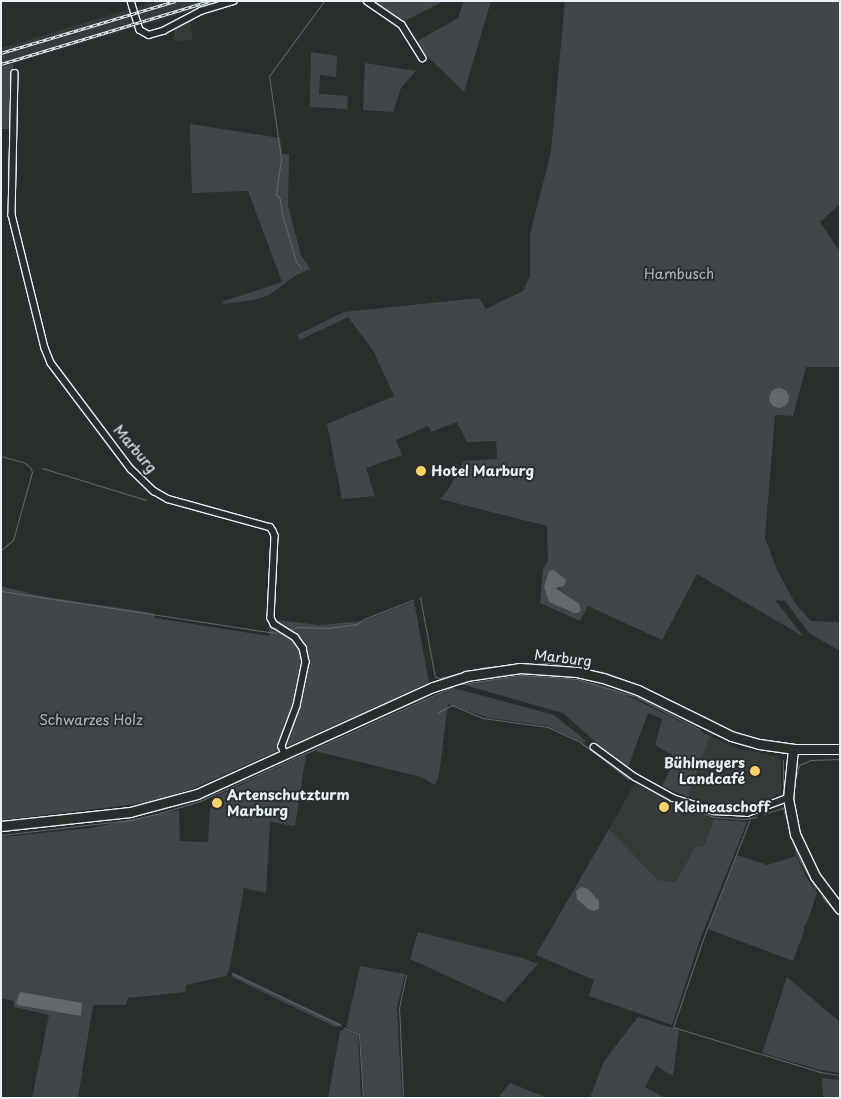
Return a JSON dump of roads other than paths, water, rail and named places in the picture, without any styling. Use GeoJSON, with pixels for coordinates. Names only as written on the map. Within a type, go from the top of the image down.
{"type":"FeatureCollection","features":[{"type":"Feature","properties":{"kind":"street"},"geometry":{"type":"LineString","coordinates":[[131,1],[140,30],[149,34],[164,31],[201,11],[234,1]]}},
{"type":"Feature","properties":{"kind":"street"},"geometry":{"type":"LineString","coordinates":[[367,1],[402,25],[423,58]]}},
{"type":"Feature","properties":{"kind":"street","name":"Marburg"},"geometry":{"type":"LineString","coordinates":[[15,73],[12,215],[45,348],[51,363],[131,469],[154,491],[168,499],[270,527],[273,531],[275,536],[271,618],[274,624],[295,637],[303,648],[306,662],[297,706],[282,746],[285,755]]}},
{"type":"Feature","properties":{"kind":"street","name":"Marburg"},"geometry":{"type":"LineString","coordinates":[[1,826],[103,816],[155,807],[197,794],[454,679],[486,671],[520,668],[577,672],[603,678],[638,690],[731,736],[759,744],[793,749],[840,749]]}},
{"type":"Feature","properties":{"kind":"street"},"geometry":{"type":"LineString","coordinates":[[594,747],[635,778],[673,798],[714,811],[747,813],[762,810],[788,798]]}},
{"type":"Feature","properties":{"kind":"street"},"geometry":{"type":"LineString","coordinates":[[793,749],[788,798],[795,834],[814,876],[840,908]]}},
{"type":"Feature","properties":{"kind":"waterway"},"geometry":{"type":"LineString","coordinates":[[301,268],[296,261],[282,214],[280,199],[276,194],[281,158],[269,76],[324,1]]}},
{"type":"Feature","properties":{"kind":"waterway"},"geometry":{"type":"LineString","coordinates":[[1,456],[25,463],[32,472],[13,540],[1,550]]}},
{"type":"Feature","properties":{"kind":"waterway"},"geometry":{"type":"LineString","coordinates":[[42,468],[146,500]]}},
{"type":"Feature","properties":{"kind":"waterway"},"geometry":{"type":"LineString","coordinates":[[1,591],[276,633]]}},
{"type":"Feature","properties":{"kind":"waterway"},"geometry":{"type":"LineString","coordinates":[[420,597],[435,677],[440,678],[484,667],[549,663],[603,672],[636,684],[672,702]]}},
{"type":"Feature","properties":{"kind":"waterway"},"geometry":{"type":"LineString","coordinates":[[289,630],[297,627],[329,628],[357,624],[364,619],[412,600]]}},
{"type":"Feature","properties":{"kind":"waterway"},"geometry":{"type":"LineString","coordinates":[[462,684],[521,675],[577,679],[637,697],[700,730]]}},
{"type":"Feature","properties":{"kind":"waterway"},"geometry":{"type":"LineString","coordinates":[[314,736],[428,684]]}},
{"type":"Feature","properties":{"kind":"waterway"},"geometry":{"type":"LineString","coordinates":[[1,835],[130,820],[200,801],[453,687]]}},
{"type":"Feature","properties":{"kind":"waterway"},"geometry":{"type":"LineString","coordinates":[[437,713],[452,705],[483,718],[548,727],[580,742],[629,779]]}},
{"type":"Feature","properties":{"kind":"waterway"},"geometry":{"type":"LineString","coordinates":[[732,732],[762,740],[807,745]]}},
{"type":"Feature","properties":{"kind":"waterway"},"geometry":{"type":"LineString","coordinates":[[833,745],[840,744]]}},
{"type":"Feature","properties":{"kind":"waterway"},"geometry":{"type":"LineString","coordinates":[[794,805],[794,784],[799,765],[811,760],[840,759]]}},
{"type":"Feature","properties":{"kind":"waterway"},"geometry":{"type":"LineString","coordinates":[[775,800],[783,794],[783,760]]}},
{"type":"Feature","properties":{"kind":"waterway"},"geometry":{"type":"LineString","coordinates":[[184,793],[204,786]]}},
{"type":"Feature","properties":{"kind":"waterway"},"geometry":{"type":"LineString","coordinates":[[692,800],[723,809]]}},
{"type":"Feature","properties":{"kind":"waterway"},"geometry":{"type":"LineString","coordinates":[[119,809],[135,806]]}},
{"type":"Feature","properties":{"kind":"waterway"},"geometry":{"type":"LineString","coordinates":[[689,808],[714,817],[745,819],[756,817]]}},
{"type":"Feature","properties":{"kind":"waterway"},"geometry":{"type":"LineString","coordinates":[[742,810],[752,808]]}},
{"type":"Feature","properties":{"kind":"waterway"},"geometry":{"type":"LineString","coordinates":[[764,814],[783,808],[797,855],[815,888]]}},
{"type":"Feature","properties":{"kind":"waterway"},"geometry":{"type":"LineString","coordinates":[[750,819],[703,939],[673,1027],[820,1072],[840,1075]]}},
{"type":"Feature","properties":{"kind":"waterway"},"geometry":{"type":"LineString","coordinates":[[822,897],[840,917]]}},
{"type":"Feature","properties":{"kind":"waterway"},"geometry":{"type":"LineString","coordinates":[[233,974],[340,1025]]}},
{"type":"Feature","properties":{"kind":"waterway"},"geometry":{"type":"LineString","coordinates":[[403,1098],[399,1008],[406,975]]}},
{"type":"Feature","properties":{"kind":"waterway"},"geometry":{"type":"LineString","coordinates":[[344,1028],[359,1034],[363,1098]]}},
{"type":"Feature","properties":{"kind":"railway"},"geometry":{"type":"LineString","coordinates":[[1,53],[175,1]]}},
{"type":"Feature","properties":{"kind":"railway"},"geometry":{"type":"LineString","coordinates":[[1,64],[210,1]]}},
{"type":"Feature","properties":{"kind":"place","name":"Hotel Marburg"},"geometry":{"type":"Point","coordinates":[421,471]}},
{"type":"Feature","properties":{"kind":"place","name":"Bühlmeyers Landcafé"},"geometry":{"type":"Point","coordinates":[755,771]}},
{"type":"Feature","properties":{"kind":"place","name":"Artenschutzturm Marburg"},"geometry":{"type":"Point","coordinates":[217,803]}},
{"type":"Feature","properties":{"kind":"place","name":"Kleineaschoff"},"geometry":{"type":"Point","coordinates":[664,807]}},
{"type":"Feature","properties":{"kind":"park label","name":"Hambusch"},"geometry":{"type":"Point","coordinates":[679,274]}},
{"type":"Feature","properties":{"kind":"park label","name":"Schwarzes Holz"},"geometry":{"type":"Point","coordinates":[91,720]}}]}
